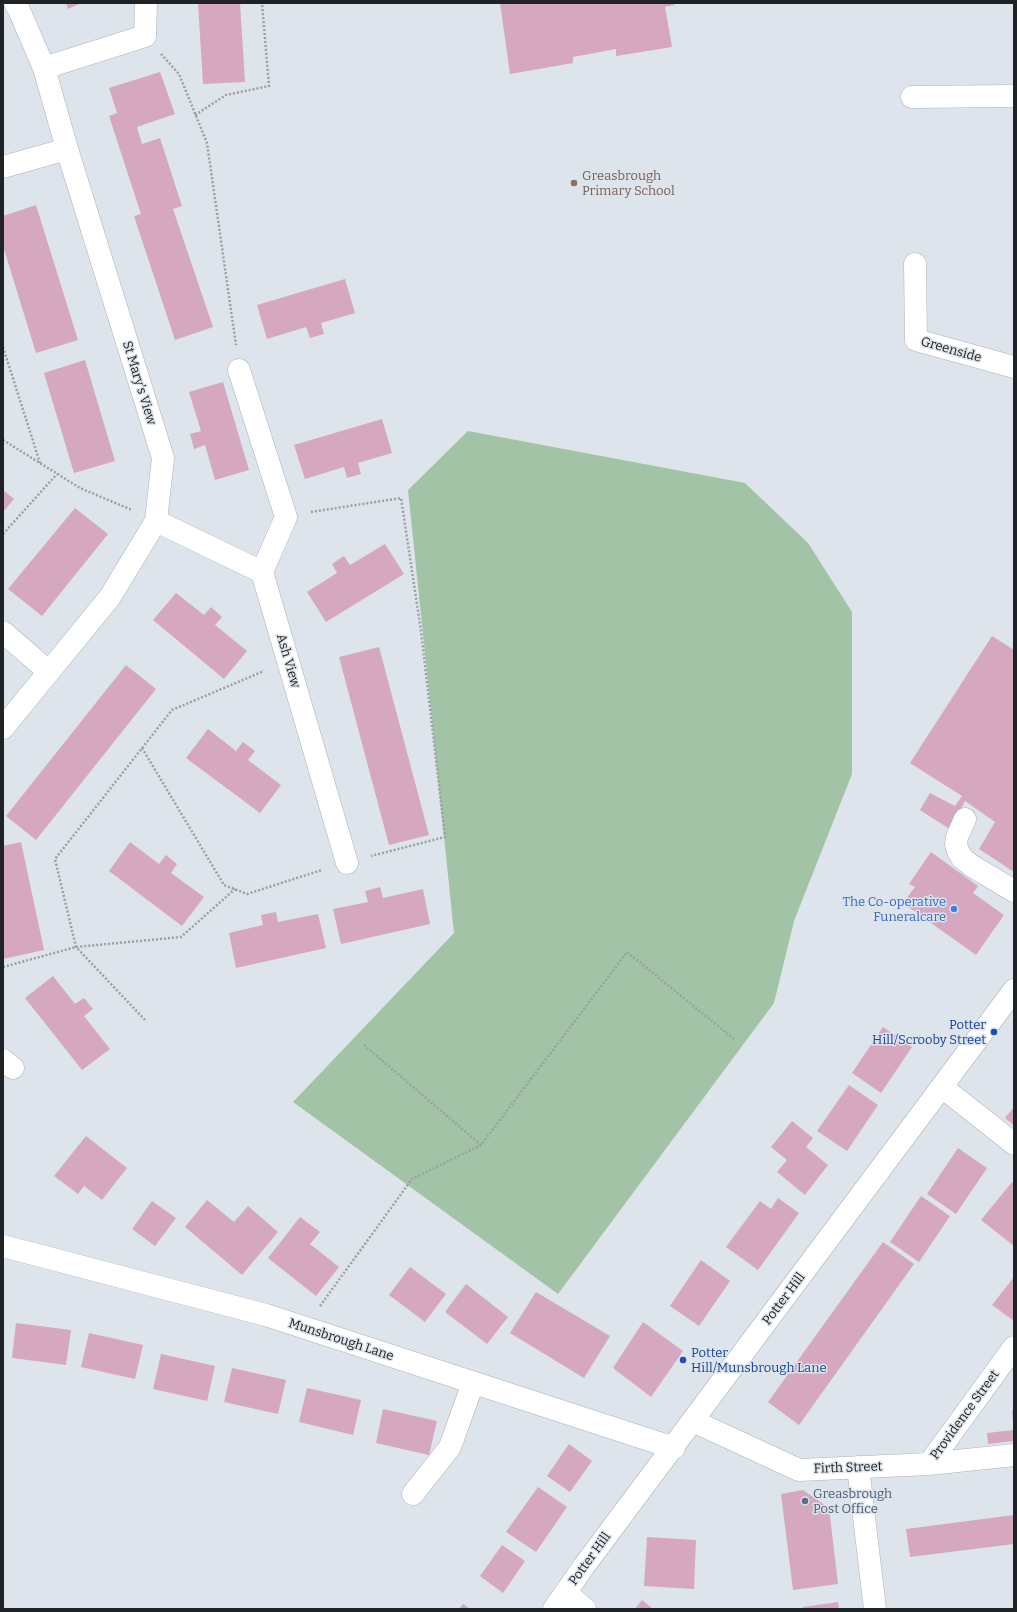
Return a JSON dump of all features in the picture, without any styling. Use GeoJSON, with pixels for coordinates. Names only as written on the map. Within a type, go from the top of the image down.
{"type":"FeatureCollection","features":[{"type":"Feature","properties":{"kind":"street","name":"St Mary's View"},"geometry":{"type":"LineString","coordinates":[[3,728],[110,597],[156,521],[163,458],[67,150],[44,68],[15,3]]}},
{"type":"Feature","properties":{"kind":"street"},"geometry":{"type":"LineString","coordinates":[[44,68],[145,36],[146,3]]}},
{"type":"Feature","properties":{"kind":"street"},"geometry":{"type":"LineString","coordinates":[[912,97],[1014,96]]}},
{"type":"Feature","properties":{"kind":"street"},"geometry":{"type":"LineString","coordinates":[[3,167],[67,150]]}},
{"type":"Feature","properties":{"kind":"street","name":"Greenside"},"geometry":{"type":"LineString","coordinates":[[915,264],[916,340],[1014,367]]}},
{"type":"Feature","properties":{"kind":"street"},"geometry":{"type":"LineString","coordinates":[[156,521],[262,572],[286,516],[239,370]]}},
{"type":"Feature","properties":{"kind":"street","name":"Ash View"},"geometry":{"type":"LineString","coordinates":[[262,572],[347,863]]}},
{"type":"Feature","properties":{"kind":"street"},"geometry":{"type":"LineString","coordinates":[[3,632],[48,672]]}},
{"type":"Feature","properties":{"kind":"street"},"geometry":{"type":"LineString","coordinates":[[965,819],[957,837],[956,844],[962,858],[972,866],[1014,891]]}},
{"type":"Feature","properties":{"kind":"street","name":"Potter Hill"},"geometry":{"type":"LineString","coordinates":[[560,1601],[1014,990]]}},
{"type":"Feature","properties":{"kind":"street"},"geometry":{"type":"LineString","coordinates":[[942,1087],[1014,1144]]}},
{"type":"Feature","properties":{"kind":"street","name":"Munsbrough Lane"},"geometry":{"type":"LineString","coordinates":[[3,1246],[266,1315],[674,1448]]}},
{"type":"Feature","properties":{"kind":"street","name":"Providence Street"},"geometry":{"type":"LineString","coordinates":[[929,1464],[1014,1347]]}},
{"type":"Feature","properties":{"kind":"street"},"geometry":{"type":"LineString","coordinates":[[413,1494],[450,1447],[473,1383]]}},
{"type":"Feature","properties":{"kind":"street","name":"Firth Street"},"geometry":{"type":"LineString","coordinates":[[693,1421],[799,1470],[929,1464],[1014,1455]]}},
{"type":"Feature","properties":{"kind":"street"},"geometry":{"type":"LineString","coordinates":[[858,1468],[875,1609]]}},
{"type":"Feature","properties":{"kind":"street"},"geometry":{"type":"LineString","coordinates":[[560,1601],[585,1609]]}},
{"type":"Feature","properties":{"kind":"path"},"geometry":{"type":"LineString","coordinates":[[195,115],[226,95],[269,86],[262,3]]}},
{"type":"Feature","properties":{"kind":"path"},"geometry":{"type":"LineString","coordinates":[[145,36],[179,74],[207,143],[239,370]]}},
{"type":"Feature","properties":{"kind":"path"},"geometry":{"type":"LineString","coordinates":[[3,347],[40,463]]}},
{"type":"Feature","properties":{"kind":"path"},"geometry":{"type":"LineString","coordinates":[[3,440],[80,488],[156,521]]}},
{"type":"Feature","properties":{"kind":"path"},"geometry":{"type":"LineString","coordinates":[[3,534],[57,474]]}},
{"type":"Feature","properties":{"kind":"path"},"geometry":{"type":"LineString","coordinates":[[142,748],[224,885],[247,894],[347,863],[445,837],[421,631],[401,498],[286,516]]}},
{"type":"Feature","properties":{"kind":"path"},"geometry":{"type":"LineString","coordinates":[[145,1020],[76,947],[55,859],[172,710],[288,660]]}},
{"type":"Feature","properties":{"kind":"path"},"geometry":{"type":"LineString","coordinates":[[3,967],[76,947],[181,937],[235,889]]}},
{"type":"Feature","properties":{"kind":"path"},"geometry":{"type":"LineString","coordinates":[[305,1328],[412,1179],[481,1145],[627,952],[734,1039]]}},
{"type":"Feature","properties":{"kind":"path"},"geometry":{"type":"LineString","coordinates":[[364,1045],[481,1145]]}},
{"type":"Feature","properties":{"kind":"green space"},"geometry":{"type":"Polygon","coordinates":[[[468,431],[745,483],[808,543],[852,612],[852,774],[794,921],[774,1003],[558,1294],[293,1102],[454,933],[408,490],[468,431]]]}},
{"type":"Feature","properties":{"kind":"building"},"geometry":{"type":"Polygon","coordinates":[[[66,3],[81,3],[68,9],[66,3]]]}},
{"type":"Feature","properties":{"kind":"building"},"geometry":{"type":"Polygon","coordinates":[[[198,3],[240,3],[245,82],[203,84],[198,3]]]}},
{"type":"Feature","properties":{"kind":"building"},"geometry":{"type":"Polygon","coordinates":[[[500,3],[674,3],[674,5],[665,7],[672,47],[616,56],[616,49],[573,57],[573,63],[510,74],[500,3]]]}},
{"type":"Feature","properties":{"kind":"building"},"geometry":{"type":"Polygon","coordinates":[[[160,72],[175,114],[137,127],[142,144],[160,138],[182,206],[173,209],[213,327],[175,340],[134,216],[141,214],[109,116],[117,113],[109,88],[160,72]]]}},
{"type":"Feature","properties":{"kind":"building"},"geometry":{"type":"Polygon","coordinates":[[[36,205],[78,340],[36,353],[3,246],[3,216],[36,205]]]}},
{"type":"Feature","properties":{"kind":"building"},"geometry":{"type":"Polygon","coordinates":[[[345,279],[355,313],[321,323],[324,334],[310,338],[306,327],[267,339],[257,305],[345,279]]]}},
{"type":"Feature","properties":{"kind":"building"},"geometry":{"type":"Polygon","coordinates":[[[85,360],[115,461],[74,473],[44,373],[85,360]]]}},
{"type":"Feature","properties":{"kind":"building"},"geometry":{"type":"Polygon","coordinates":[[[223,382],[249,470],[215,480],[205,445],[194,449],[190,434],[201,431],[189,392],[223,382]]]}},
{"type":"Feature","properties":{"kind":"building"},"geometry":{"type":"Polygon","coordinates":[[[382,419],[392,453],[358,463],[361,474],[347,478],[344,467],[305,479],[294,445],[382,419]]]}},
{"type":"Feature","properties":{"kind":"building"},"geometry":{"type":"Polygon","coordinates":[[[3,490],[14,499],[3,512],[3,490]]]}},
{"type":"Feature","properties":{"kind":"building"},"geometry":{"type":"Polygon","coordinates":[[[75,508],[108,534],[42,616],[8,589],[75,508]]]}},
{"type":"Feature","properties":{"kind":"building"},"geometry":{"type":"Polygon","coordinates":[[[385,544],[404,574],[326,622],[307,592],[337,573],[332,564],[344,556],[350,565],[385,544]]]}},
{"type":"Feature","properties":{"kind":"building"},"geometry":{"type":"Polygon","coordinates":[[[176,593],[204,615],[211,607],[222,617],[215,625],[247,651],[224,679],[153,620],[176,593]]]}},
{"type":"Feature","properties":{"kind":"building"},"geometry":{"type":"Polygon","coordinates":[[[992,636],[1014,650],[1014,872],[979,849],[995,822],[965,801],[951,830],[920,810],[930,793],[955,806],[962,796],[910,763],[992,636]]]}},
{"type":"Feature","properties":{"kind":"building"},"geometry":{"type":"Polygon","coordinates":[[[379,647],[429,835],[389,845],[339,657],[379,647]]]}},
{"type":"Feature","properties":{"kind":"building"},"geometry":{"type":"Polygon","coordinates":[[[126,665],[156,689],[36,840],[6,816],[126,665]]]}},
{"type":"Feature","properties":{"kind":"building"},"geometry":{"type":"Polygon","coordinates":[[[208,729],[236,751],[243,742],[255,751],[248,760],[281,785],[260,813],[186,758],[208,729]]]}},
{"type":"Feature","properties":{"kind":"building"},"geometry":{"type":"Polygon","coordinates":[[[21,842],[44,950],[3,959],[3,846],[21,842]]]}},
{"type":"Feature","properties":{"kind":"building"},"geometry":{"type":"Polygon","coordinates":[[[130,842],[159,864],[166,855],[177,864],[171,873],[204,897],[182,926],[109,871],[130,842]]]}},
{"type":"Feature","properties":{"kind":"building","name":"The Co-operative Funeralcare"},"geometry":{"type":"Polygon","coordinates":[[[931,852],[978,886],[973,893],[1004,915],[976,955],[903,903],[915,887],[909,884],[931,852]]]}},
{"type":"Feature","properties":{"kind":"building"},"geometry":{"type":"Polygon","coordinates":[[[380,887],[383,898],[423,889],[430,924],[341,944],[333,909],[368,902],[365,891],[380,887]]]}},
{"type":"Feature","properties":{"kind":"building"},"geometry":{"type":"Polygon","coordinates":[[[276,912],[278,922],[318,914],[326,948],[236,968],[229,933],[263,925],[261,915],[276,912]]]}},
{"type":"Feature","properties":{"kind":"building"},"geometry":{"type":"Polygon","coordinates":[[[53,976],[75,1004],[84,998],[93,1009],[84,1016],[110,1049],[82,1070],[25,998],[53,976]]]}},
{"type":"Feature","properties":{"kind":"building"},"geometry":{"type":"Polygon","coordinates":[[[883,1027],[912,1047],[881,1093],[852,1073],[883,1027]]]}},
{"type":"Feature","properties":{"kind":"building"},"geometry":{"type":"Polygon","coordinates":[[[849,1085],[878,1105],[847,1151],[817,1131],[849,1085]]]}},
{"type":"Feature","properties":{"kind":"building"},"geometry":{"type":"Polygon","coordinates":[[[1014,1107],[1014,1125],[1005,1118],[1014,1107]]]}},
{"type":"Feature","properties":{"kind":"building"},"geometry":{"type":"Polygon","coordinates":[[[792,1121],[813,1138],[806,1147],[828,1165],[805,1195],[777,1172],[787,1160],[771,1147],[792,1121]]]}},
{"type":"Feature","properties":{"kind":"building"},"geometry":{"type":"Polygon","coordinates":[[[86,1136],[127,1168],[102,1200],[84,1186],[78,1194],[54,1176],[86,1136]]]}},
{"type":"Feature","properties":{"kind":"building"},"geometry":{"type":"Polygon","coordinates":[[[958,1148],[987,1168],[956,1214],[927,1194],[958,1148]]]}},
{"type":"Feature","properties":{"kind":"building"},"geometry":{"type":"Polygon","coordinates":[[[1012,1182],[1014,1184],[1014,1246],[981,1220],[1012,1182]]]}},
{"type":"Feature","properties":{"kind":"building"},"geometry":{"type":"Polygon","coordinates":[[[921,1196],[950,1216],[919,1262],[890,1242],[921,1196]]]}},
{"type":"Feature","properties":{"kind":"building"},"geometry":{"type":"Polygon","coordinates":[[[778,1198],[799,1213],[758,1270],[726,1247],[760,1201],[771,1209],[778,1198]]]}},
{"type":"Feature","properties":{"kind":"building"},"geometry":{"type":"Polygon","coordinates":[[[207,1200],[234,1222],[248,1206],[278,1232],[242,1275],[185,1227],[207,1200]]]}},
{"type":"Feature","properties":{"kind":"building"},"geometry":{"type":"Polygon","coordinates":[[[152,1201],[176,1218],[155,1246],[132,1229],[152,1201]]]}},
{"type":"Feature","properties":{"kind":"building"},"geometry":{"type":"Polygon","coordinates":[[[300,1217],[320,1232],[310,1244],[339,1267],[316,1296],[268,1258],[300,1217]]]}},
{"type":"Feature","properties":{"kind":"building"},"geometry":{"type":"Polygon","coordinates":[[[883,1242],[914,1264],[799,1425],[768,1402],[883,1242]]]}},
{"type":"Feature","properties":{"kind":"building"},"geometry":{"type":"Polygon","coordinates":[[[701,1260],[730,1281],[699,1326],[670,1306],[701,1260]]]}},
{"type":"Feature","properties":{"kind":"building"},"geometry":{"type":"Polygon","coordinates":[[[410,1267],[446,1294],[425,1322],[389,1295],[410,1267]]]}},
{"type":"Feature","properties":{"kind":"building"},"geometry":{"type":"Polygon","coordinates":[[[1014,1277],[1014,1321],[992,1305],[1014,1277]]]}},
{"type":"Feature","properties":{"kind":"building"},"geometry":{"type":"Polygon","coordinates":[[[466,1284],[508,1317],[487,1344],[445,1312],[466,1284]]]}},
{"type":"Feature","properties":{"kind":"building"},"geometry":{"type":"Polygon","coordinates":[[[536,1292],[610,1336],[584,1378],[510,1333],[536,1292]]]}},
{"type":"Feature","properties":{"kind":"building"},"geometry":{"type":"Polygon","coordinates":[[[643,1322],[683,1351],[651,1397],[613,1368],[643,1322]]]}},
{"type":"Feature","properties":{"kind":"building"},"geometry":{"type":"Polygon","coordinates":[[[16,1323],[71,1330],[66,1365],[12,1358],[16,1323]]]}},
{"type":"Feature","properties":{"kind":"building"},"geometry":{"type":"Polygon","coordinates":[[[89,1333],[143,1345],[135,1379],[81,1367],[89,1333]]]}},
{"type":"Feature","properties":{"kind":"building"},"geometry":{"type":"Polygon","coordinates":[[[161,1354],[215,1366],[207,1401],[153,1389],[161,1354]]]}},
{"type":"Feature","properties":{"kind":"building"},"geometry":{"type":"Polygon","coordinates":[[[232,1368],[286,1380],[278,1414],[224,1402],[232,1368]]]}},
{"type":"Feature","properties":{"kind":"building"},"geometry":{"type":"Polygon","coordinates":[[[307,1388],[361,1400],[353,1435],[299,1422],[307,1388]]]}},
{"type":"Feature","properties":{"kind":"building"},"geometry":{"type":"Polygon","coordinates":[[[383,1409],[437,1421],[429,1455],[376,1443],[383,1409]]]}},
{"type":"Feature","properties":{"kind":"building"},"geometry":{"type":"Polygon","coordinates":[[[1012,1410],[1014,1410],[1014,1422],[1013,1422],[1012,1410]]]}},
{"type":"Feature","properties":{"kind":"building"},"geometry":{"type":"Polygon","coordinates":[[[1014,1430],[1014,1441],[988,1444],[987,1433],[1014,1430]]]}},
{"type":"Feature","properties":{"kind":"building"},"geometry":{"type":"Polygon","coordinates":[[[569,1444],[592,1461],[570,1492],[547,1476],[569,1444]]]}},
{"type":"Feature","properties":{"kind":"building"},"geometry":{"type":"Polygon","coordinates":[[[538,1487],[567,1507],[536,1552],[506,1532],[538,1487]]]}},
{"type":"Feature","properties":{"kind":"building"},"geometry":{"type":"Polygon","coordinates":[[[803,1490],[829,1508],[838,1584],[793,1590],[781,1494],[803,1490]]]}},
{"type":"Feature","properties":{"kind":"building"},"geometry":{"type":"Polygon","coordinates":[[[1014,1515],[1014,1544],[910,1557],[906,1529],[1014,1515]]]}},
{"type":"Feature","properties":{"kind":"building"},"geometry":{"type":"Polygon","coordinates":[[[647,1537],[696,1540],[694,1589],[644,1586],[647,1537]]]}},
{"type":"Feature","properties":{"kind":"building"},"geometry":{"type":"Polygon","coordinates":[[[502,1545],[525,1561],[503,1593],[480,1576],[502,1545]]]}},
{"type":"Feature","properties":{"kind":"building"},"geometry":{"type":"Polygon","coordinates":[[[642,1600],[653,1609],[635,1609],[642,1600]]]}},
{"type":"Feature","properties":{"kind":"building"},"geometry":{"type":"Polygon","coordinates":[[[838,1602],[839,1609],[803,1609],[803,1607],[838,1602]]]}},
{"type":"Feature","properties":{"kind":"building"},"geometry":{"type":"Polygon","coordinates":[[[463,1604],[470,1609],[459,1609],[463,1604]]]}},
{"type":"Feature","properties":{"kind":"place","name":"Greasbrough Primary School"},"geometry":{"type":"Point","coordinates":[574,183]}},
{"type":"Feature","properties":{"kind":"place","name":"The Co-operative Funeralcare"},"geometry":{"type":"Point","coordinates":[954,909]}},
{"type":"Feature","properties":{"kind":"place","name":"Potter Hill/Scrooby Street"},"geometry":{"type":"Point","coordinates":[994,1032]}},
{"type":"Feature","properties":{"kind":"place","name":"Potter Hill/Munsbrough Lane"},"geometry":{"type":"Point","coordinates":[683,1360]}},
{"type":"Feature","properties":{"kind":"place","name":"Greasbrough Post Office"},"geometry":{"type":"Point","coordinates":[805,1501]}}]}
